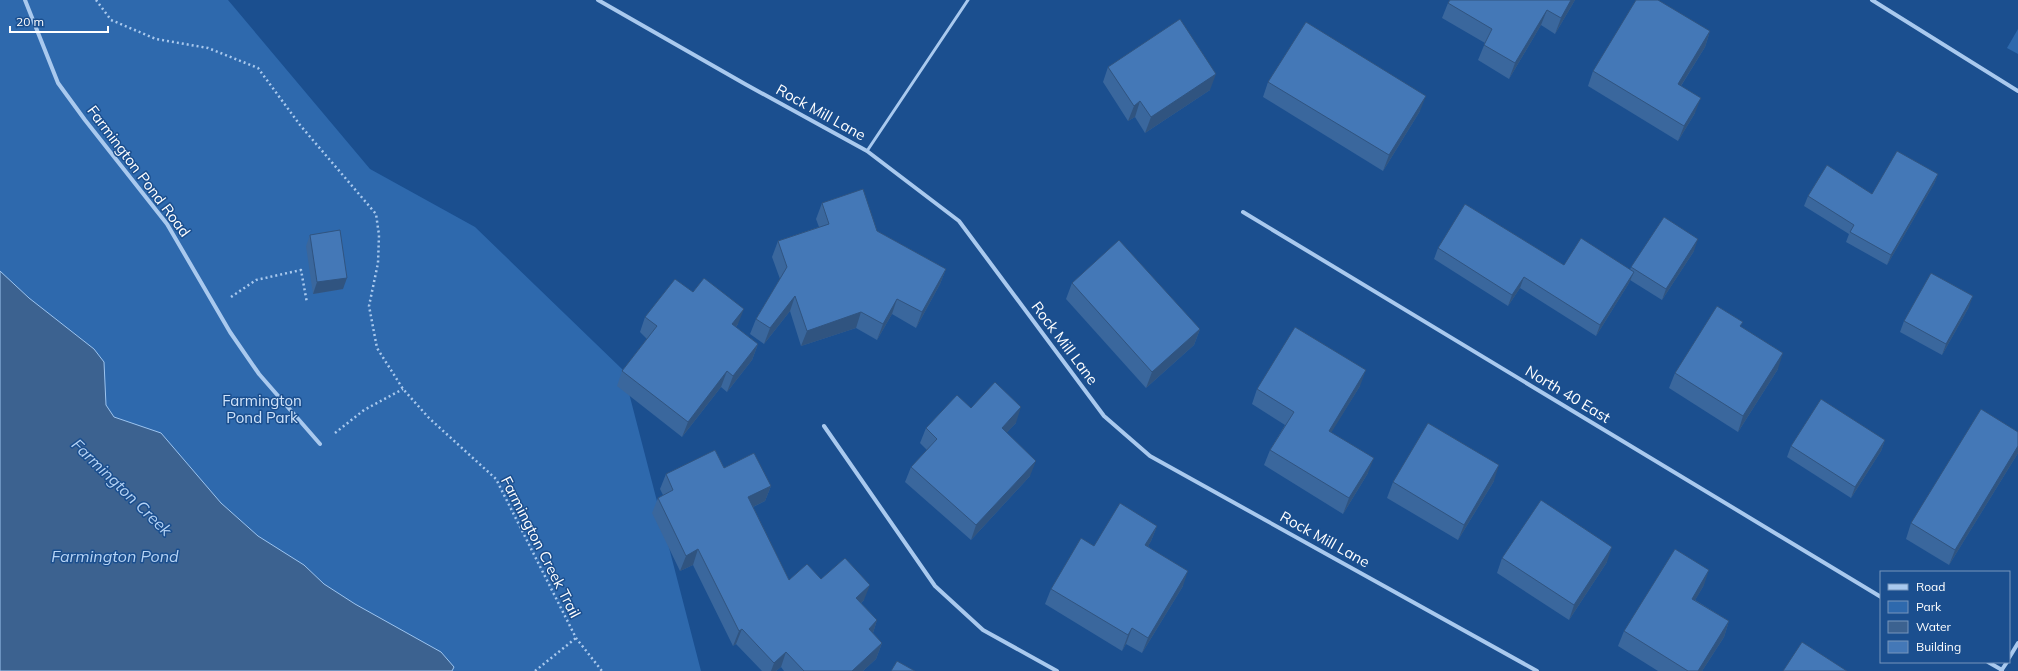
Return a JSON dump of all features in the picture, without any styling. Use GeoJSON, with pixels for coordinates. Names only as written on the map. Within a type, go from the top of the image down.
{"type":"FeatureCollection","features":[{"type":"Feature","properties":{"kind":"street","name":"Farmington Pond Road"},"geometry":{"type":"LineString","coordinates":[[25,0],[58,83],[85,120],[167,224],[230,332],[259,374],[320,444]]}},
{"type":"Feature","properties":{"kind":"street","name":"Rock Mill Lane"},"geometry":{"type":"LineString","coordinates":[[598,0],[745,84],[867,151],[959,221],[1104,416],[1150,456],[1537,671]]}},
{"type":"Feature","properties":{"kind":"street"},"geometry":{"type":"LineString","coordinates":[[1872,0],[2018,91]]}},
{"type":"Feature","properties":{"kind":"street","name":"North 40 East"},"geometry":{"type":"LineString","coordinates":[[1243,212],[1880,596]]}},
{"type":"Feature","properties":{"kind":"street"},"geometry":{"type":"LineString","coordinates":[[824,426],[935,586],[983,630],[1057,671]]}},
{"type":"Feature","properties":{"kind":"street"},"geometry":{"type":"LineString","coordinates":[[2010,656],[2018,643]]}},
{"type":"Feature","properties":{"kind":"street"},"geometry":{"type":"LineString","coordinates":[[1990,663],[2002,671]]}},
{"type":"Feature","properties":{"kind":"lane"},"geometry":{"type":"LineString","coordinates":[[867,151],[968,0]]}},
{"type":"Feature","properties":{"kind":"path","name":"Farmington Creek Trail"},"geometry":{"type":"LineString","coordinates":[[96,0],[111,20],[156,39],[208,48],[258,68],[300,125],[376,214],[379,235],[378,263],[369,306],[377,348],[403,389],[429,418],[496,479],[576,638],[602,671]]}},
{"type":"Feature","properties":{"kind":"path"},"geometry":{"type":"LineString","coordinates":[[216,308],[247,284],[256,280],[301,270],[307,303]]}},
{"type":"Feature","properties":{"kind":"path"},"geometry":{"type":"LineString","coordinates":[[320,444],[364,410],[403,389]]}},
{"type":"Feature","properties":{"kind":"path"},"geometry":{"type":"LineString","coordinates":[[535,671],[576,638]]}},
{"type":"Feature","properties":{"kind":"green space","name":"Farmington Pond Park"},"geometry":{"type":"Polygon","coordinates":[[[0,0],[228,0],[370,169],[475,227],[623,370],[701,671],[0,671],[0,0]]]}},
{"type":"Feature","properties":{"kind":"green space"},"geometry":{"type":"Polygon","coordinates":[[[2018,29],[2018,54],[2007,48],[2018,29]]]}},
{"type":"Feature","properties":{"kind":"water","name":"Farmington Pond"},"geometry":{"type":"Polygon","coordinates":[[[0,271],[29,298],[94,349],[104,362],[106,405],[114,417],[161,433],[221,503],[258,536],[304,565],[324,584],[355,604],[441,652],[454,667],[452,671],[0,671],[0,271]]]}},
{"type":"Feature","properties":{"kind":"building"},"geometry":{"type":"Polygon","coordinates":[[[1450,0],[1571,0],[1561,18],[1547,10],[1515,63],[1484,45],[1492,29],[1448,3],[1450,0]]]}},
{"type":"Feature","properties":{"kind":"building"},"geometry":{"type":"Polygon","coordinates":[[[1636,0],[1658,0],[1710,31],[1678,84],[1701,98],[1684,126],[1593,71],[1636,0]]]}},
{"type":"Feature","properties":{"kind":"building"},"geometry":{"type":"Polygon","coordinates":[[[1180,19],[1216,74],[1151,117],[1140,101],[1134,106],[1108,67],[1180,19]]]}},
{"type":"Feature","properties":{"kind":"building"},"geometry":{"type":"Polygon","coordinates":[[[1306,22],[1426,96],[1389,155],[1268,82],[1306,22]]]}},
{"type":"Feature","properties":{"kind":"building"},"geometry":{"type":"Polygon","coordinates":[[[1897,151],[1938,174],[1891,255],[1850,232],[1854,225],[1808,196],[1827,165],[1872,194],[1897,151]]]}},
{"type":"Feature","properties":{"kind":"building"},"geometry":{"type":"Polygon","coordinates":[[[863,189],[877,231],[946,269],[922,312],[897,299],[883,324],[861,312],[807,331],[795,296],[770,328],[756,319],[787,267],[778,241],[829,224],[822,203],[863,189]]]}},
{"type":"Feature","properties":{"kind":"building"},"geometry":{"type":"Polygon","coordinates":[[[1465,204],[1564,265],[1581,238],[1634,272],[1600,325],[1524,277],[1512,295],[1438,248],[1465,204]]]}},
{"type":"Feature","properties":{"kind":"building"},"geometry":{"type":"Polygon","coordinates":[[[1664,217],[1698,239],[1666,289],[1631,267],[1664,217]]]}},
{"type":"Feature","properties":{"kind":"building"},"geometry":{"type":"Polygon","coordinates":[[[340,230],[347,278],[317,282],[310,235],[340,230]]]}},
{"type":"Feature","properties":{"kind":"building"},"geometry":{"type":"Polygon","coordinates":[[[1119,240],[1200,329],[1152,372],[1072,283],[1119,240]]]}},
{"type":"Feature","properties":{"kind":"building"},"geometry":{"type":"Polygon","coordinates":[[[1931,273],[1973,296],[1946,344],[1904,321],[1931,273]]]}},
{"type":"Feature","properties":{"kind":"building"},"geometry":{"type":"Polygon","coordinates":[[[704,278],[744,309],[732,324],[758,344],[733,376],[727,371],[688,422],[622,371],[657,326],[645,317],[675,279],[693,292],[704,278]]]}},
{"type":"Feature","properties":{"kind":"building"},"geometry":{"type":"Polygon","coordinates":[[[1717,306],[1743,322],[1740,326],[1783,353],[1743,416],[1675,373],[1717,306]]]}},
{"type":"Feature","properties":{"kind":"building"},"geometry":{"type":"Polygon","coordinates":[[[1295,327],[1366,370],[1329,431],[1374,458],[1349,498],[1270,450],[1294,412],[1257,389],[1295,327]]]}},
{"type":"Feature","properties":{"kind":"building"},"geometry":{"type":"Polygon","coordinates":[[[995,382],[1021,407],[1002,428],[1036,461],[976,525],[911,467],[937,439],[926,428],[957,395],[971,408],[995,382]]]}},
{"type":"Feature","properties":{"kind":"building"},"geometry":{"type":"Polygon","coordinates":[[[1821,399],[1885,440],[1855,487],[1791,446],[1821,399]]]}},
{"type":"Feature","properties":{"kind":"building"},"geometry":{"type":"Polygon","coordinates":[[[1981,409],[2018,432],[2018,446],[1955,550],[1911,523],[1981,409]]]}},
{"type":"Feature","properties":{"kind":"building"},"geometry":{"type":"Polygon","coordinates":[[[1428,423],[1499,465],[1464,525],[1393,482],[1428,423]]]}},
{"type":"Feature","properties":{"kind":"building"},"geometry":{"type":"Polygon","coordinates":[[[715,450],[724,468],[754,453],[771,486],[748,497],[789,580],[807,564],[821,579],[845,558],[870,585],[856,598],[877,620],[869,629],[882,643],[852,671],[804,671],[786,652],[774,663],[742,629],[739,631],[698,549],[686,556],[658,498],[673,490],[666,474],[715,450]]]}},
{"type":"Feature","properties":{"kind":"building"},"geometry":{"type":"Polygon","coordinates":[[[1541,500],[1612,547],[1574,605],[1502,558],[1541,500]]]}},
{"type":"Feature","properties":{"kind":"building"},"geometry":{"type":"Polygon","coordinates":[[[1120,503],[1157,526],[1145,545],[1188,571],[1148,638],[1132,628],[1128,635],[1051,589],[1081,538],[1094,546],[1120,503]]]}},
{"type":"Feature","properties":{"kind":"building"},"geometry":{"type":"Polygon","coordinates":[[[1675,549],[1709,570],[1692,599],[1729,621],[1698,671],[1688,671],[1624,631],[1675,549]]]}},
{"type":"Feature","properties":{"kind":"building"},"geometry":{"type":"Polygon","coordinates":[[[1802,642],[1847,671],[1783,671],[1802,642]]]}},
{"type":"Feature","properties":{"kind":"building"},"geometry":{"type":"Polygon","coordinates":[[[897,661],[915,671],[891,671],[897,661]]]}},
{"type":"Feature","properties":{"kind":"water label","name":"Farmington Creek"},"geometry":{"type":"Point","coordinates":[122,487]}}]}
